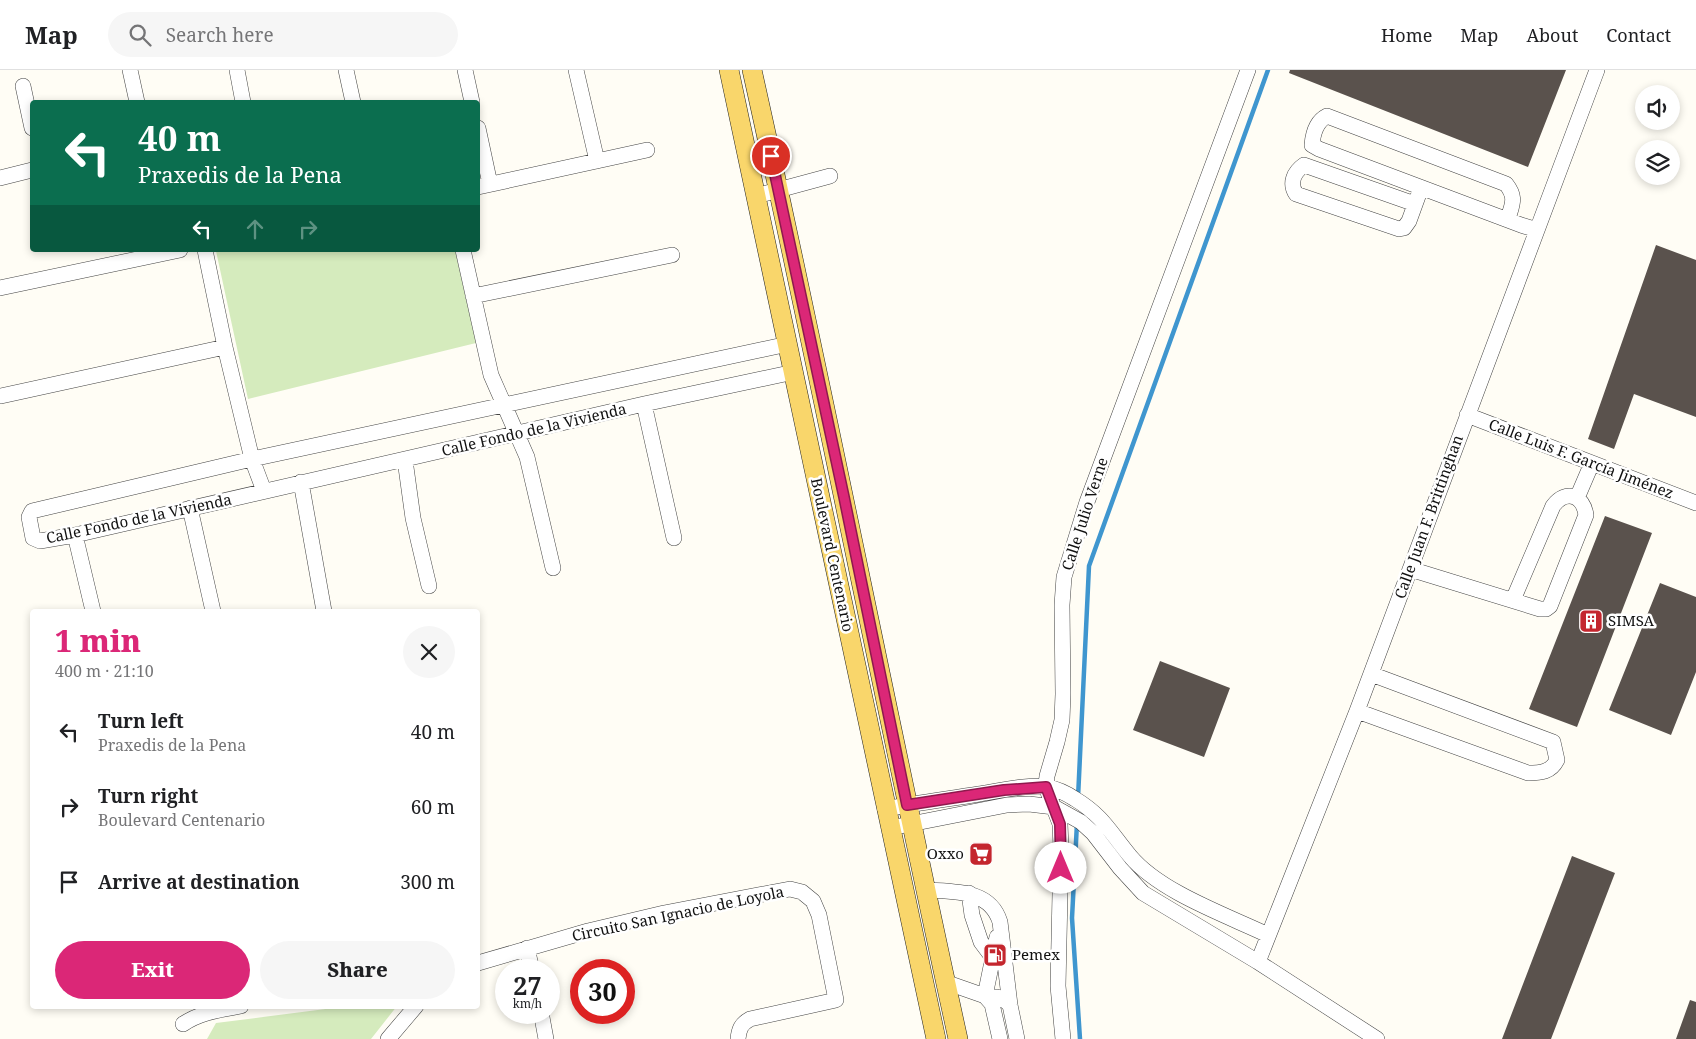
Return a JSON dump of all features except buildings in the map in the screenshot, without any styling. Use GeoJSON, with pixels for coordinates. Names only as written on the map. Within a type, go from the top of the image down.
{"type":"FeatureCollection","features":[{"type":"Feature","properties":{"kind":"main road","name":"Boulevard Centenario"},"geometry":{"type":"LineString","coordinates":[[729,70],[885,809],[936,1039]]}},
{"type":"Feature","properties":{"kind":"main road","name":"Boulevard Centenario"},"geometry":{"type":"LineString","coordinates":[[752,70],[958,1039]]}},
{"type":"Feature","properties":{"kind":"main road"},"geometry":{"type":"LineString","coordinates":[[788,344],[797,349],[802,356],[820,435],[833,447]]}},
{"type":"Feature","properties":{"kind":"main road"},"geometry":{"type":"LineString","coordinates":[[824,519],[847,514]]}},
{"type":"Feature","properties":{"kind":"street"},"geometry":{"type":"LineString","coordinates":[[130,70],[137,100]]}},
{"type":"Feature","properties":{"kind":"street"},"geometry":{"type":"LineString","coordinates":[[237,70],[243,100]]}},
{"type":"Feature","properties":{"kind":"street"},"geometry":{"type":"LineString","coordinates":[[346,70],[353,100]]}},
{"type":"Feature","properties":{"kind":"street"},"geometry":{"type":"LineString","coordinates":[[465,70],[472,100]]}},
{"type":"Feature","properties":{"kind":"street"},"geometry":{"type":"LineString","coordinates":[[576,70],[597,161]]}},
{"type":"Feature","properties":{"kind":"street","name":"Calle Julio Verne"},"geometry":{"type":"LineString","coordinates":[[1046,787],[1047,776],[1062,720],[1064,694],[1062,605],[1064,577],[1070,554],[1087,502],[1248,70]]}},
{"type":"Feature","properties":{"kind":"street","name":"Calle Juan F. Brittinghan"},"geometry":{"type":"LineString","coordinates":[[1258,962],[1357,711],[1597,70]]}},
{"type":"Feature","properties":{"kind":"street"},"geometry":{"type":"LineString","coordinates":[[23,86],[30,119]]}},
{"type":"Feature","properties":{"kind":"street"},"geometry":{"type":"LineString","coordinates":[[1508,220],[1514,200],[1512,192],[1506,184],[1327,116],[1321,119],[1313,134],[1312,145],[1421,188],[1508,220],[1537,230]]}},
{"type":"Feature","properties":{"kind":"street"},"geometry":{"type":"LineString","coordinates":[[480,147],[484,186],[647,150]]}},
{"type":"Feature","properties":{"kind":"street"},"geometry":{"type":"LineString","coordinates":[[1415,204],[1304,165],[1298,169],[1292,182],[1292,188],[1296,194],[1399,229],[1404,228],[1409,221],[1421,188]]}},
{"type":"Feature","properties":{"kind":"street"},"geometry":{"type":"LineString","coordinates":[[0,178],[30,170]]}},
{"type":"Feature","properties":{"kind":"street"},"geometry":{"type":"LineString","coordinates":[[756,196],[830,176]]}},
{"type":"Feature","properties":{"kind":"street"},"geometry":{"type":"LineString","coordinates":[[0,288],[166,252]]}},
{"type":"Feature","properties":{"kind":"street"},"geometry":{"type":"LineString","coordinates":[[205,252],[252,459],[264,491]]}},
{"type":"Feature","properties":{"kind":"street"},"geometry":{"type":"LineString","coordinates":[[462,252],[491,375],[527,457],[553,568]]}},
{"type":"Feature","properties":{"kind":"street"},"geometry":{"type":"LineString","coordinates":[[473,296],[672,255]]}},
{"type":"Feature","properties":{"kind":"street","name":"Calle Fondo de la Vivienda"},"geometry":{"type":"LineString","coordinates":[[788,344],[252,459],[32,511],[28,517],[33,538],[36,540],[40,541],[75,535],[644,404],[794,372]]}},
{"type":"Feature","properties":{"kind":"street"},"geometry":{"type":"LineString","coordinates":[[1,396],[226,347]]}},
{"type":"Feature","properties":{"kind":"street"},"geometry":{"type":"LineString","coordinates":[[644,404],[674,538]]}},
{"type":"Feature","properties":{"kind":"street","name":"Calle Luis F. García Jiménez"},"geometry":{"type":"LineString","coordinates":[[1467,415],[1696,504]]}},
{"type":"Feature","properties":{"kind":"street"},"geometry":{"type":"LineString","coordinates":[[405,460],[413,518],[429,586]]}},
{"type":"Feature","properties":{"kind":"street"},"geometry":{"type":"LineString","coordinates":[[1577,498],[1592,463]]}},
{"type":"Feature","properties":{"kind":"street"},"geometry":{"type":"LineString","coordinates":[[301,482],[324,609]]}},
{"type":"Feature","properties":{"kind":"street"},"geometry":{"type":"LineString","coordinates":[[1410,569],[1540,609],[1546,609],[1550,606],[1586,515],[1585,507],[1577,498],[1567,496],[1558,499],[1553,506],[1512,600]]}},
{"type":"Feature","properties":{"kind":"street"},"geometry":{"type":"LineString","coordinates":[[190,508],[213,609]]}},
{"type":"Feature","properties":{"kind":"street"},"geometry":{"type":"LineString","coordinates":[[75,535],[93,609]]}},
{"type":"Feature","properties":{"kind":"street"},"geometry":{"type":"LineString","coordinates":[[1357,711],[1528,774],[1541,773],[1553,767],[1557,760],[1553,742],[1370,674]]}},
{"type":"Feature","properties":{"kind":"street"},"geometry":{"type":"LineString","coordinates":[[1046,787],[1060,810],[1093,833],[1120,868],[1143,893],[1258,962],[1377,1039]]}},
{"type":"Feature","properties":{"kind":"street"},"geometry":{"type":"LineString","coordinates":[[885,809],[1004,790],[1046,787],[1066,793],[1090,808],[1101,818],[1130,856],[1142,868],[1159,880],[1187,897],[1268,935]]}},
{"type":"Feature","properties":{"kind":"street"},"geometry":{"type":"LineString","coordinates":[[890,828],[1006,805],[1029,804],[1060,810]]}},
{"type":"Feature","properties":{"kind":"street"},"geometry":{"type":"LineString","coordinates":[[1060,810],[1058,986],[1063,1039]]}},
{"type":"Feature","properties":{"kind":"street","name":"Circuito San Ignacio de Loyola"},"geometry":{"type":"LineString","coordinates":[[480,962],[588,931],[664,913],[790,889],[802,892],[813,901],[819,915],[836,1000],[750,1019],[743,1023],[739,1029],[738,1039]]}},
{"type":"Feature","properties":{"kind":"street"},"geometry":{"type":"LineString","coordinates":[[926,890],[969,894],[983,899],[997,913],[1000,922],[1010,1004],[1017,1039]]}},
{"type":"Feature","properties":{"kind":"street"},"geometry":{"type":"LineString","coordinates":[[969,894],[972,914],[980,942],[993,958]]}},
{"type":"Feature","properties":{"kind":"street"},"geometry":{"type":"LineString","coordinates":[[985,996],[1000,922]]}},
{"type":"Feature","properties":{"kind":"street"},"geometry":{"type":"LineString","coordinates":[[527,948],[530,959]]}},
{"type":"Feature","properties":{"kind":"street"},"geometry":{"type":"LineString","coordinates":[[945,982],[985,996],[998,996],[1010,1004]]}},
{"type":"Feature","properties":{"kind":"street"},"geometry":{"type":"LineString","coordinates":[[985,996],[992,1004],[1000,1039]]}},
{"type":"Feature","properties":{"kind":"street"},"geometry":{"type":"LineString","coordinates":[[183,1024],[194,1016],[226,1009]]}},
{"type":"Feature","properties":{"kind":"street"},"geometry":{"type":"LineString","coordinates":[[388,1039],[413,1009]]}},
{"type":"Feature","properties":{"kind":"street"},"geometry":{"type":"LineString","coordinates":[[543,1024],[546,1039]]}},
{"type":"Feature","properties":{"kind":"green space"},"geometry":{"type":"Polygon","coordinates":[[[216,252],[455,252],[476,343],[248,399],[216,252]]]}},
{"type":"Feature","properties":{"kind":"green space"},"geometry":{"type":"Polygon","coordinates":[[[326,1009],[395,1009],[371,1039],[207,1039],[216,1023],[326,1009]]]}},
{"type":"Feature","properties":{"kind":"waterway"},"geometry":{"type":"LineString","coordinates":[[1078,798],[1089,566],[1268,70]]}},
{"type":"Feature","properties":{"kind":"waterway"},"geometry":{"type":"LineString","coordinates":[[1077,823],[1072,918],[1080,1039]]}},
{"type":"Feature","properties":{"kind":"place","name":"SIMSA"},"geometry":{"type":"Point","coordinates":[1591,621]}},
{"type":"Feature","properties":{"kind":"place","name":"Oxxo"},"geometry":{"type":"Point","coordinates":[981,854]}},
{"type":"Feature","properties":{"kind":"place","name":"Pemex"},"geometry":{"type":"Point","coordinates":[995,955]}},
{"type":"Feature","properties":{"kind":"route"},"geometry":{"type":"LineString","coordinates":[[771,156],[844,497],[907,805],[1004,790],[1046,787],[1060,824],[1061,868]]}}]}
